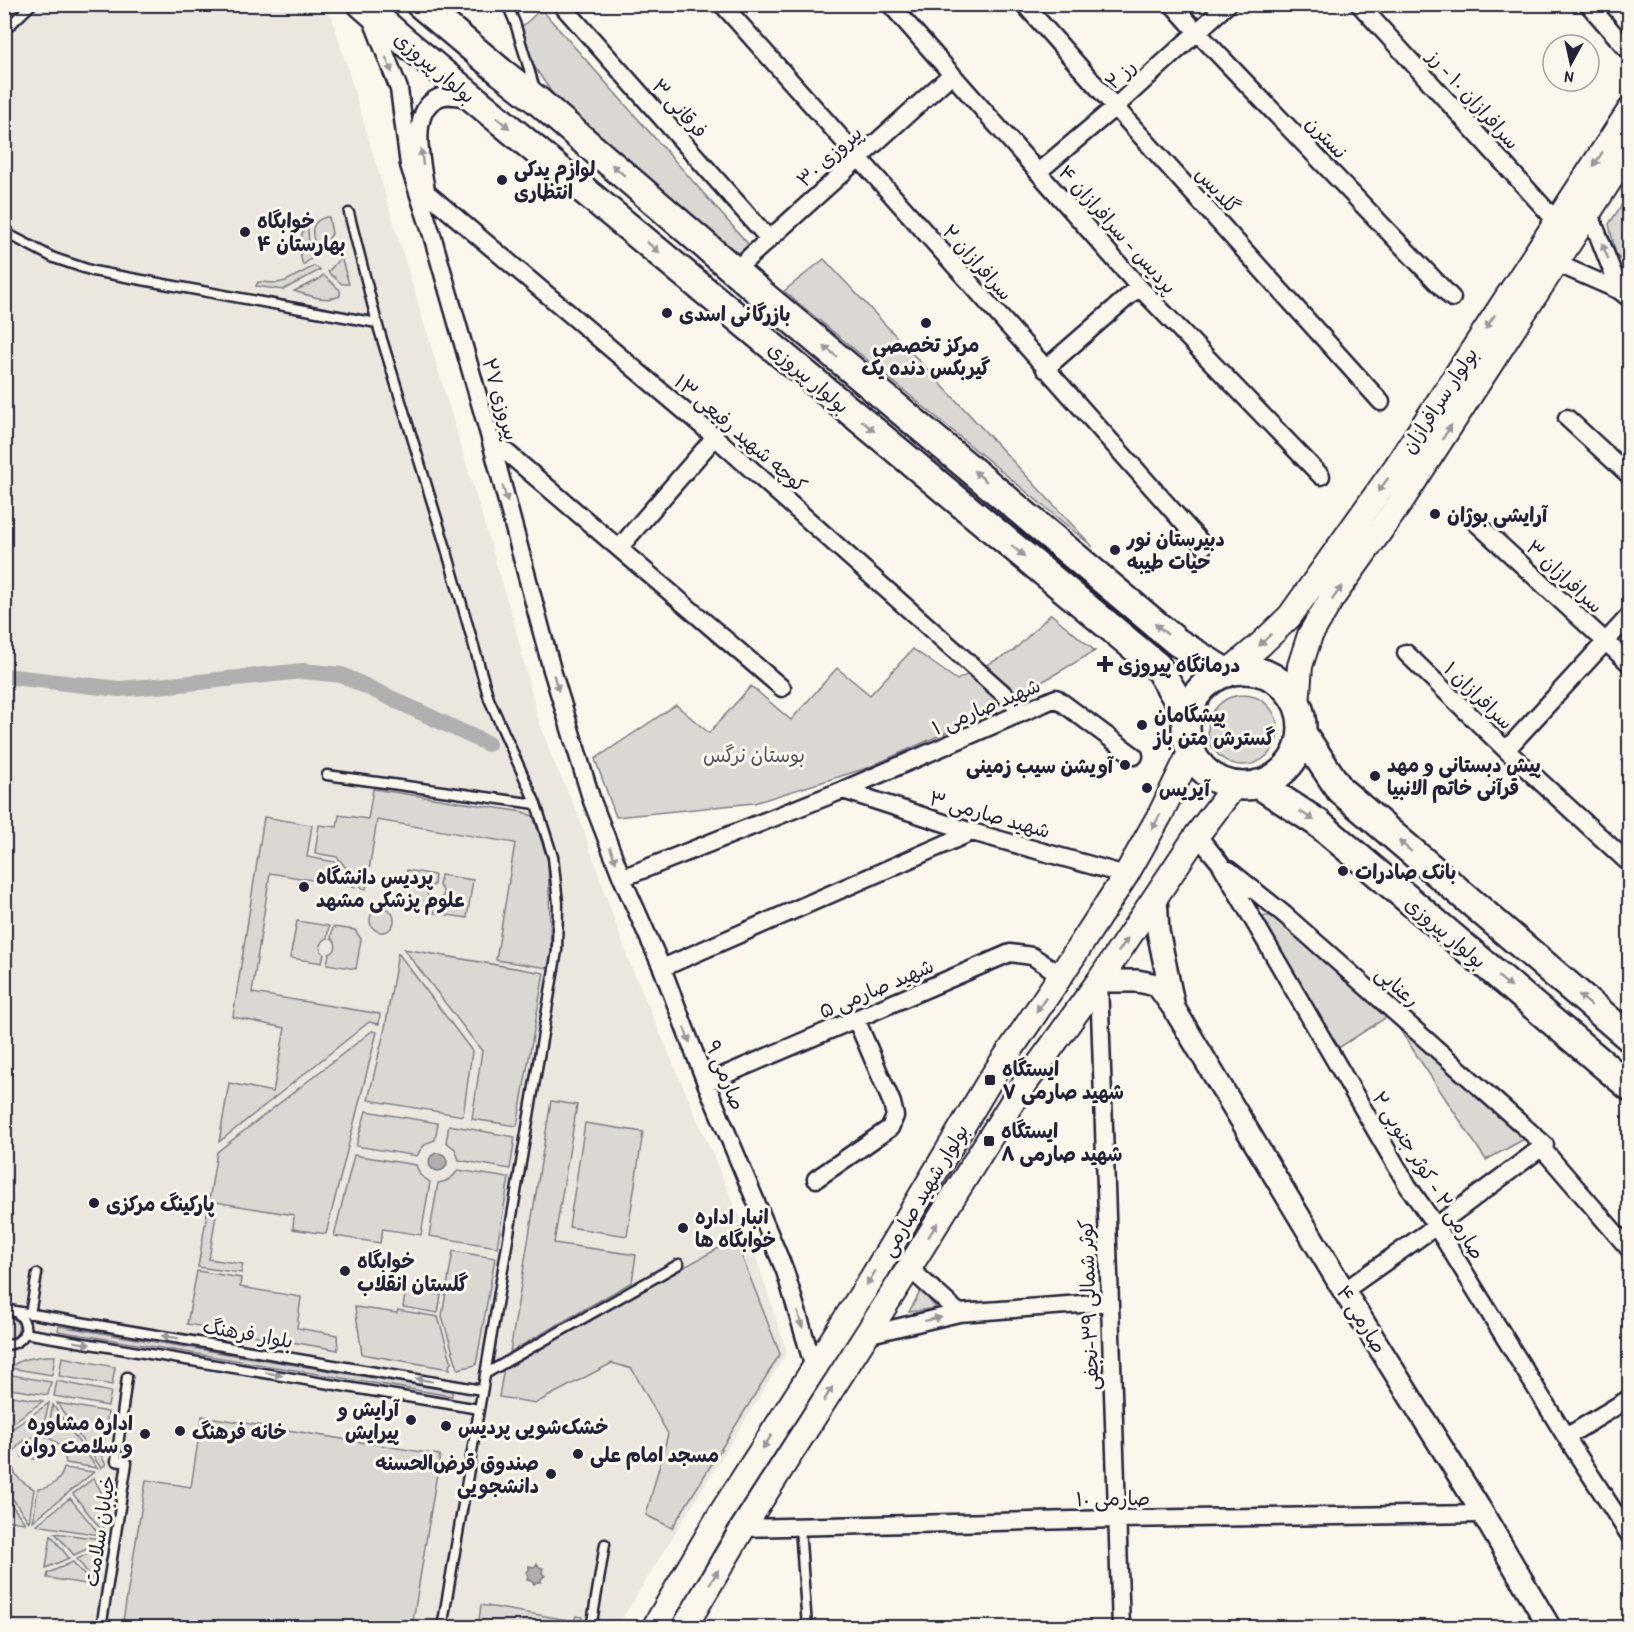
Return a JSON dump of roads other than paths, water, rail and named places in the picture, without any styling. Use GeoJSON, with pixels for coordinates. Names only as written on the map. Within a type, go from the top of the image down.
{"type":"FeatureCollection","features":[{"type":"Feature","properties":{"kind":"main road","name":"بولوار پیروزی"},"geometry":{"type":"LineString","coordinates":[[420,4],[538,101],[1177,642],[1227,672]]}},
{"type":"Feature","properties":{"kind":"main road","name":"بولوار پیروزی"},"geometry":{"type":"LineString","coordinates":[[365,8],[1157,666],[1187,715]]}},
{"type":"Feature","properties":{"kind":"main road","name":"بولوار سرافرازان"},"geometry":{"type":"LineString","coordinates":[[1227,672],[1290,616],[1396,467],[1629,110]]}},
{"type":"Feature","properties":{"kind":"main road","name":"بولوار سرافرازان"},"geometry":{"type":"LineString","coordinates":[[1297,705],[1300,666],[1310,635],[1332,598],[1400,503],[1629,149]]}},
{"type":"Feature","properties":{"kind":"main road"},"geometry":{"type":"LineString","coordinates":[[1244,670],[1268,676],[1288,691],[1297,705],[1302,733],[1297,750],[1288,765],[1275,777],[1247,784],[1221,781],[1198,764],[1191,751],[1186,734],[1187,715],[1193,701],[1202,688],[1227,672],[1244,670]]}},
{"type":"Feature","properties":{"kind":"main road","name":"بولوار پیروزی"},"geometry":{"type":"LineString","coordinates":[[1302,733],[1340,790],[1629,1038]]}},
{"type":"Feature","properties":{"kind":"main road","name":"بولوار شهید صارمی"},"geometry":{"type":"LineString","coordinates":[[654,1628],[720,1515],[872,1278],[990,1080],[1126,875],[1161,813],[1191,751]]}},
{"type":"Feature","properties":{"kind":"main road","name":"بولوار پیروزی"},"geometry":{"type":"LineString","coordinates":[[1247,784],[1318,823],[1629,1087]]}},
{"type":"Feature","properties":{"kind":"main road","name":"بولوار شهید صارمی"},"geometry":{"type":"LineString","coordinates":[[684,1628],[743,1528],[1016,1096],[1099,981],[1197,835],[1247,784]]}},
{"type":"Feature","properties":{"kind":"street","name":"سرافرازان ۲"},"geometry":{"type":"LineString","coordinates":[[722,4],[1204,546]]}},
{"type":"Feature","properties":{"kind":"street","name":"پردیس - سرافرازان ۴"},"geometry":{"type":"LineString","coordinates":[[890,4],[1139,287],[1321,476]]}},
{"type":"Feature","properties":{"kind":"street","name":"گلدیس"},"geometry":{"type":"LineString","coordinates":[[1024,4],[1382,402]]}},
{"type":"Feature","properties":{"kind":"street","name":"نسترن"},"geometry":{"type":"LineString","coordinates":[[1172,4],[1452,298]]}},
{"type":"Feature","properties":{"kind":"street","name":"رز ۲"},"geometry":{"type":"LineString","coordinates":[[1038,172],[1115,107],[1228,4]]}},
{"type":"Feature","properties":{"kind":"street","name":"سرافرازان ۱۰ - رز"},"geometry":{"type":"LineString","coordinates":[[1359,4],[1557,222]]}},
{"type":"Feature","properties":{"kind":"street"},"geometry":{"type":"LineString","coordinates":[[1588,4],[1627,49]]}},
{"type":"Feature","properties":{"kind":"street","name":"فرقانی ۳"},"geometry":{"type":"LineString","coordinates":[[564,6],[768,239]]}},
{"type":"Feature","properties":{"kind":"street","name":"پیروزی ۲۷"},"geometry":{"type":"LineString","coordinates":[[365,8],[399,89],[409,165],[432,236],[490,438],[552,670],[592,801]]}},
{"type":"Feature","properties":{"kind":"street","name":"پیروزی ۳۰"},"geometry":{"type":"LineString","coordinates":[[735,270],[952,74]]}},
{"type":"Feature","properties":{"kind":"street"},"geometry":{"type":"LineString","coordinates":[[432,236],[418,131],[422,115],[428,105],[437,98],[449,95],[475,100]]}},
{"type":"Feature","properties":{"kind":"street","name":"کوچه شهید رفیعی ۱۳"},"geometry":{"type":"LineString","coordinates":[[426,192],[715,437],[1024,712]]}},
{"type":"Feature","properties":{"kind":"street"},"geometry":{"type":"LineString","coordinates":[[1589,212],[1625,295]]}},
{"type":"Feature","properties":{"kind":"street"},"geometry":{"type":"LineString","coordinates":[[1556,263],[1625,295]]}},
{"type":"Feature","properties":{"kind":"street"},"geometry":{"type":"LineString","coordinates":[[1046,369],[1139,287]]}},
{"type":"Feature","properties":{"kind":"street"},"geometry":{"type":"LineString","coordinates":[[1567,418],[1629,476]]}},
{"type":"Feature","properties":{"kind":"street"},"geometry":{"type":"LineString","coordinates":[[619,548],[715,437]]}},
{"type":"Feature","properties":{"kind":"street"},"geometry":{"type":"LineString","coordinates":[[490,438],[782,688]]}},
{"type":"Feature","properties":{"kind":"street","name":"سرافرازان ۳"},"geometry":{"type":"LineString","coordinates":[[1472,519],[1629,664]]}},
{"type":"Feature","properties":{"kind":"street"},"geometry":{"type":"LineString","coordinates":[[1506,750],[1629,615]]}},
{"type":"Feature","properties":{"kind":"street","name":"سرافرازان ۱"},"geometry":{"type":"LineString","coordinates":[[1406,653],[1629,864]]}},
{"type":"Feature","properties":{"kind":"street","name":"شهید صارمی ۱"},"geometry":{"type":"LineString","coordinates":[[622,878],[843,790],[1056,698],[1134,756]]}},
{"type":"Feature","properties":{"kind":"street","name":"شهید صارمی ۳"},"geometry":{"type":"LineString","coordinates":[[843,790],[972,832],[1126,875]]}},
{"type":"Feature","properties":{"kind":"street","name":"صارمی ۹"},"geometry":{"type":"LineString","coordinates":[[592,801],[785,1271],[814,1368]]}},
{"type":"Feature","properties":{"kind":"street"},"geometry":{"type":"LineString","coordinates":[[662,968],[972,832]]}},
{"type":"Feature","properties":{"kind":"street","name":"صارمی ۲ - کوثر جنوبی ۲"},"geometry":{"type":"LineString","coordinates":[[1197,835],[1220,863],[1408,1186],[1436,1226],[1629,1536]]}},
{"type":"Feature","properties":{"kind":"street","name":"رعناپی"},"geometry":{"type":"LineString","coordinates":[[1220,863],[1285,915],[1543,1146],[1629,1250]]}},
{"type":"Feature","properties":{"kind":"street"},"geometry":{"type":"LineString","coordinates":[[1155,897],[1158,931],[1175,1010]]}},
{"type":"Feature","properties":{"kind":"street","name":"شهید صارمی ۵"},"geometry":{"type":"LineString","coordinates":[[706,1083],[1010,953],[1032,956],[1061,975]]}},
{"type":"Feature","properties":{"kind":"street"},"geometry":{"type":"LineString","coordinates":[[1099,981],[1137,981],[1157,986],[1175,1010]]}},
{"type":"Feature","properties":{"kind":"street","name":"کوثر شمالی ۳۹-نجفی"},"geometry":{"type":"LineString","coordinates":[[1099,981],[1121,1628]]}},
{"type":"Feature","properties":{"kind":"street","name":"صارمی ۴"},"geometry":{"type":"LineString","coordinates":[[1175,1010],[1344,1292],[1483,1514],[1550,1628]]}},
{"type":"Feature","properties":{"kind":"street"},"geometry":{"type":"LineString","coordinates":[[816,1179],[890,1128],[895,1116],[892,1103],[856,1019]]}},
{"type":"Feature","properties":{"kind":"street"},"geometry":{"type":"LineString","coordinates":[[1344,1292],[1543,1146]]}},
{"type":"Feature","properties":{"kind":"street"},"geometry":{"type":"LineString","coordinates":[[909,1268],[959,1313]]}},
{"type":"Feature","properties":{"kind":"street"},"geometry":{"type":"LineString","coordinates":[[866,1335],[959,1313],[1109,1302]]}},
{"type":"Feature","properties":{"kind":"street"},"geometry":{"type":"LineString","coordinates":[[1566,1437],[1629,1398]]}},
{"type":"Feature","properties":{"kind":"street","name":"صارمی ۱۰"},"geometry":{"type":"LineString","coordinates":[[743,1528],[1117,1519],[1483,1514]]}},
{"type":"Feature","properties":{"kind":"lane"},"geometry":{"type":"LineString","coordinates":[[4,31],[32,4]]}},
{"type":"Feature","properties":{"kind":"lane"},"geometry":{"type":"LineString","coordinates":[[507,4],[515,23],[538,101]]}},
{"type":"Feature","properties":{"kind":"lane"},"geometry":{"type":"LineString","coordinates":[[349,213],[376,323],[445,545],[489,699],[536,804],[553,857],[558,903],[557,951],[442,1628]]}},
{"type":"Feature","properties":{"kind":"lane"},"geometry":{"type":"LineString","coordinates":[[4,232],[54,258],[93,271],[376,323]]}},
{"type":"Feature","properties":{"kind":"lane"},"geometry":{"type":"LineString","coordinates":[[327,775],[536,804]]}},
{"type":"Feature","properties":{"kind":"lane"},"geometry":{"type":"LineString","coordinates":[[485,1374],[679,1264]]}},
{"type":"Feature","properties":{"kind":"lane"},"geometry":{"type":"LineString","coordinates":[[30,1314],[37,1274]]}},
{"type":"Feature","properties":{"kind":"lane"},"geometry":{"type":"LineString","coordinates":[[5,1346],[19,1341],[25,1329],[21,1316],[7,1310]]}},
{"type":"Feature","properties":{"kind":"lane","name":"بلوار فرهنگ"},"geometry":{"type":"LineString","coordinates":[[7,1310],[482,1390]]}},
{"type":"Feature","properties":{"kind":"lane","name":"بلوار فرهنگ"},"geometry":{"type":"LineString","coordinates":[[24,1333],[479,1409]]}},
{"type":"Feature","properties":{"kind":"lane","name":"خیابان سلامت"},"geometry":{"type":"LineString","coordinates":[[101,1628],[127,1463],[116,1461],[127,1377]]}},
{"type":"Feature","properties":{"kind":"lane"},"geometry":{"type":"LineString","coordinates":[[800,1527],[807,1627]]}},
{"type":"Feature","properties":{"kind":"lane"},"geometry":{"type":"LineString","coordinates":[[591,1628],[605,1544]]}},
{"type":"Feature","properties":{"kind":"waterway"},"geometry":{"type":"LineString","coordinates":[[4,676],[119,689],[303,671],[342,675],[488,744]]}},
{"type":"Feature","properties":{"kind":"place","name":"لوازم یدکی انتظاری"},"geometry":{"type":"Point","coordinates":[502,180]}},
{"type":"Feature","properties":{"kind":"place","name":"خوابگاه بهارستان ۴"},"geometry":{"type":"Point","coordinates":[245,232]}},
{"type":"Feature","properties":{"kind":"place","name":"بازرگانی اسدی"},"geometry":{"type":"Point","coordinates":[667,313]}},
{"type":"Feature","properties":{"kind":"place","name":"مرکز تخصصی گیربکس دنده یک"},"geometry":{"type":"Point","coordinates":[926,323]}},
{"type":"Feature","properties":{"kind":"place","name":"آرایشی بوژان"},"geometry":{"type":"Point","coordinates":[1435,514]}},
{"type":"Feature","properties":{"kind":"place","name":"دبیرستان نور حیات طیبه"},"geometry":{"type":"Point","coordinates":[1115,550]}},
{"type":"Feature","properties":{"kind":"place","name":"درمانگاه پیروزی"},"geometry":{"type":"Point","coordinates":[1105,664]}},
{"type":"Feature","properties":{"kind":"place","name":"پیشگامان گسترش متن باز"},"geometry":{"type":"Point","coordinates":[1142,725]}},
{"type":"Feature","properties":{"kind":"place","name":"آویشن سیب زمینی"},"geometry":{"type":"Point","coordinates":[1125,765]}},
{"type":"Feature","properties":{"kind":"place","name":"پیش دبستانی و مهد قرآنی خاتم الانبیا"},"geometry":{"type":"Point","coordinates":[1375,776]}},
{"type":"Feature","properties":{"kind":"place","name":"آیریس"},"geometry":{"type":"Point","coordinates":[1147,788]}},
{"type":"Feature","properties":{"kind":"place","name":"بانک صادرات"},"geometry":{"type":"Point","coordinates":[1343,871]}},
{"type":"Feature","properties":{"kind":"place","name":"پردیس دانشگاه علوم پزشکی مشهد"},"geometry":{"type":"Point","coordinates":[304,887]}},
{"type":"Feature","properties":{"kind":"place","name":"ایستگاه شهید صارمی ۷"},"geometry":{"type":"Point","coordinates":[990,1080]}},
{"type":"Feature","properties":{"kind":"place","name":"ایستگاه شهید صارمی ۸"},"geometry":{"type":"Point","coordinates":[989,1141]}},
{"type":"Feature","properties":{"kind":"place","name":"پارکینگ مرکزی"},"geometry":{"type":"Point","coordinates":[94,1203]}},
{"type":"Feature","properties":{"kind":"place","name":"انبار اداره خوابگاه ها"},"geometry":{"type":"Point","coordinates":[683,1228]}},
{"type":"Feature","properties":{"kind":"place","name":"خوابگاه گلستان انقلاب"},"geometry":{"type":"Point","coordinates":[345,1271]}},
{"type":"Feature","properties":{"kind":"place","name":"آرایش و پیرایش"},"geometry":{"type":"Point","coordinates":[411,1420]}},
{"type":"Feature","properties":{"kind":"place","name":"خشک‌شویی پردیس"},"geometry":{"type":"Point","coordinates":[446,1426]}},
{"type":"Feature","properties":{"kind":"place","name":"خانه فرهنگ"},"geometry":{"type":"Point","coordinates":[180,1431]}},
{"type":"Feature","properties":{"kind":"place","name":"اداره مشاوره و سلامت روان"},"geometry":{"type":"Point","coordinates":[145,1434]}},
{"type":"Feature","properties":{"kind":"place","name":"مسجد امام علی"},"geometry":{"type":"Point","coordinates":[578,1454]}},
{"type":"Feature","properties":{"kind":"place","name":"صندوق قرض‌الحسنه دانشجویی"},"geometry":{"type":"Point","coordinates":[551,1474]}},
{"type":"Feature","properties":{"kind":"park label","name":"بوستان نرگس"},"geometry":{"type":"Point","coordinates":[754,754]}}]}
